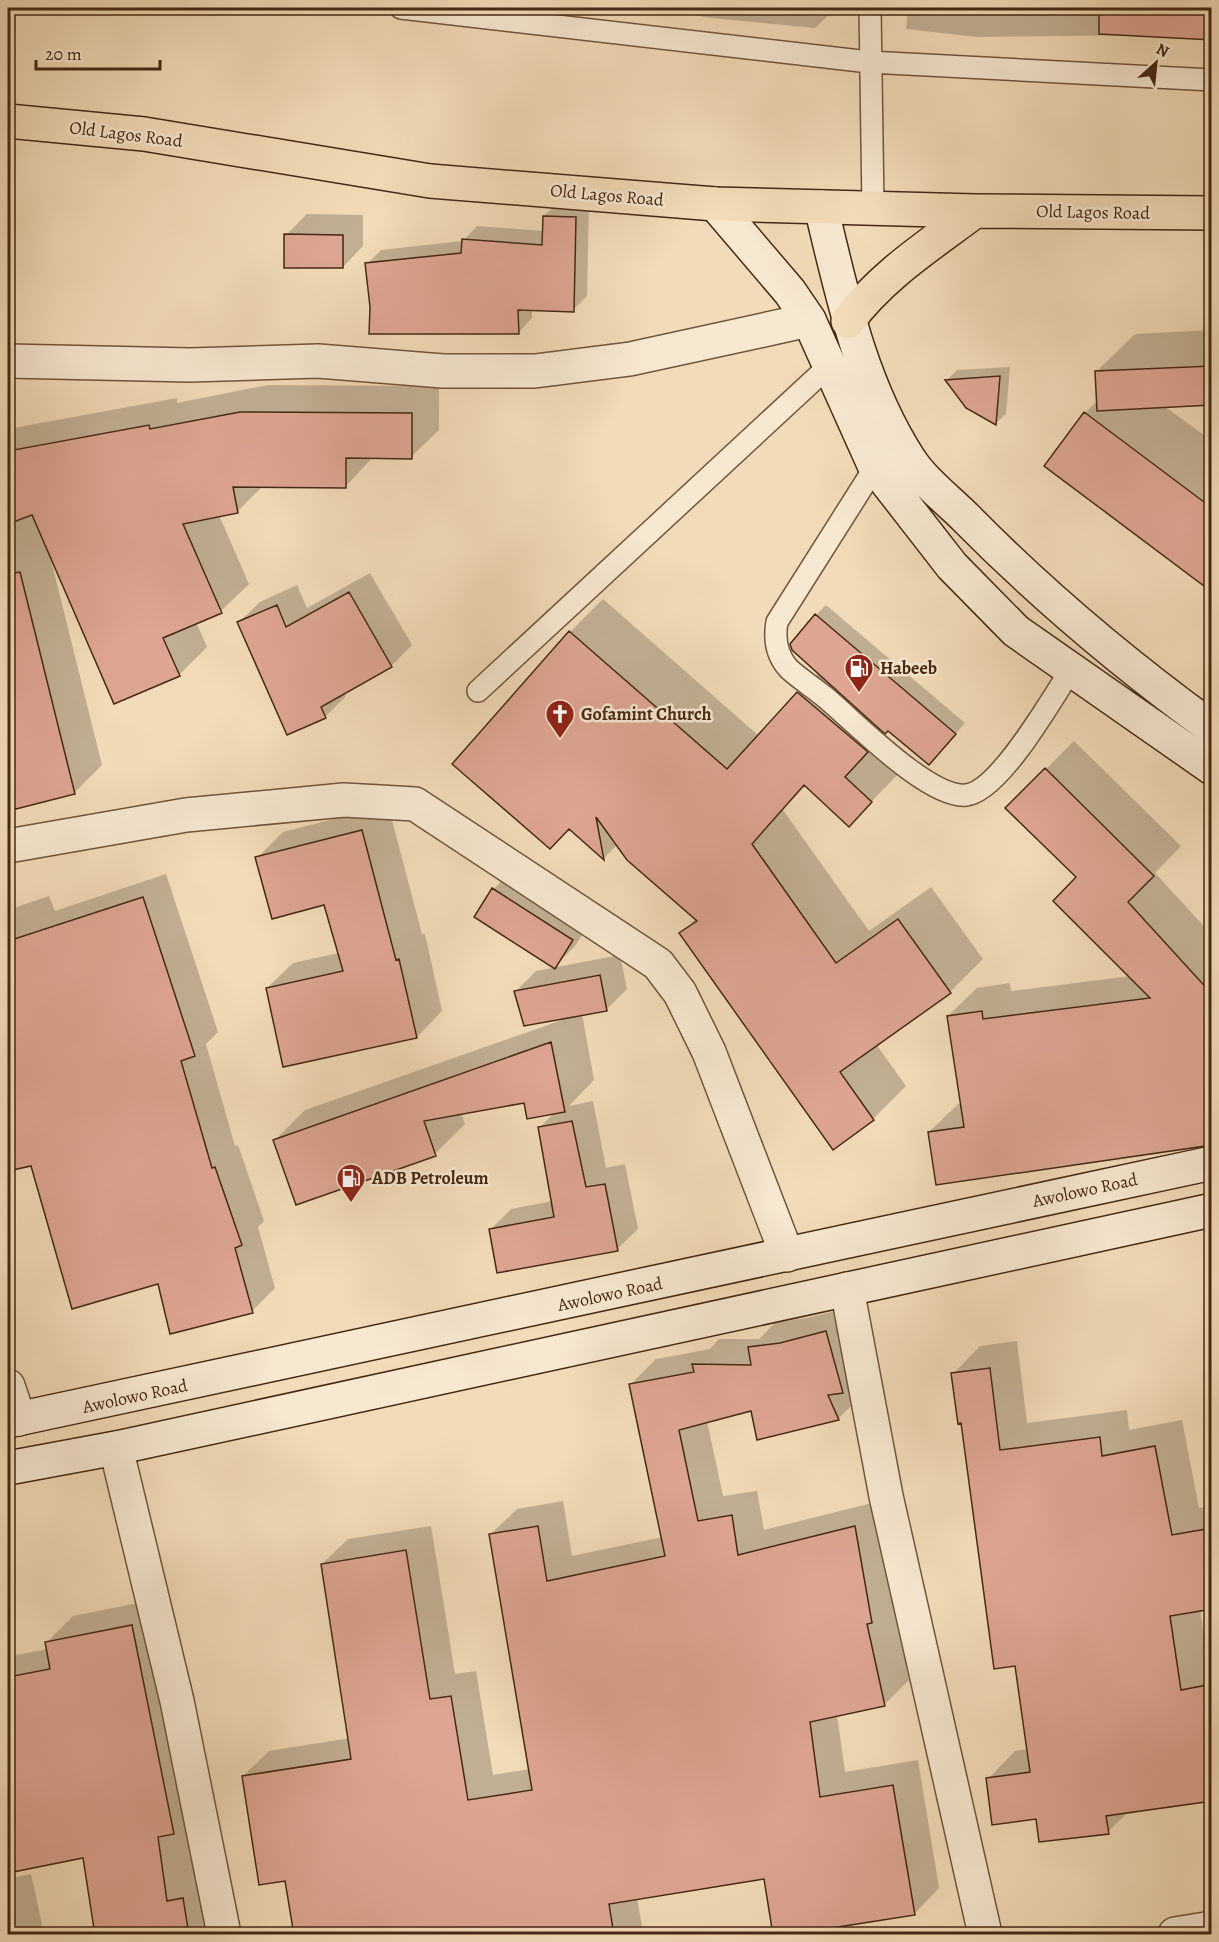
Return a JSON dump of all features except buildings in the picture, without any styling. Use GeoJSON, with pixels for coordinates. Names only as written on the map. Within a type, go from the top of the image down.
{"type":"FeatureCollection","features":[{"type":"Feature","properties":{"kind":"main road","name":"Old Lagos Road"},"geometry":{"type":"LineString","coordinates":[[8,121],[144,134],[430,181],[714,204],[975,211],[1212,213]]}},
{"type":"Feature","properties":{"kind":"main road"},"geometry":{"type":"LineString","coordinates":[[714,204],[790,292],[809,320],[875,467],[952,566],[1016,631],[1070,671],[1212,768]]}},
{"type":"Feature","properties":{"kind":"main road"},"geometry":{"type":"LineString","coordinates":[[821,207],[848,321],[872,391],[910,461],[1046,596],[1166,694],[1212,728]]}},
{"type":"Feature","properties":{"kind":"main road"},"geometry":{"type":"LineString","coordinates":[[848,321],[868,294],[907,260],[975,211]]}},
{"type":"Feature","properties":{"kind":"main road"},"geometry":{"type":"LineString","coordinates":[[8,361],[190,364],[318,361],[443,371],[535,371],[630,359],[809,320]]}},
{"type":"Feature","properties":{"kind":"main road"},"geometry":{"type":"LineString","coordinates":[[8,846],[186,815],[344,800],[415,804],[658,964],[680,993],[709,1052],[787,1255]]}},
{"type":"Feature","properties":{"kind":"main road","name":"Awolowo Road"},"geometry":{"type":"LineString","coordinates":[[13,1420],[130,1397],[1212,1163]]}},
{"type":"Feature","properties":{"kind":"main road"},"geometry":{"type":"LineString","coordinates":[[8,1468],[116,1448],[1212,1210]]}},
{"type":"Feature","properties":{"kind":"main road"},"geometry":{"type":"LineString","coordinates":[[847,1289],[891,1519],[985,1935]]}},
{"type":"Feature","properties":{"kind":"main road"},"geometry":{"type":"LineString","coordinates":[[8,1386],[13,1420]]}},
{"type":"Feature","properties":{"kind":"main road"},"geometry":{"type":"LineString","coordinates":[[116,1448],[177,1701],[224,1935]]}},
{"type":"Feature","properties":{"kind":"main road"},"geometry":{"type":"LineString","coordinates":[[1175,1935],[1212,1928]]}},
{"type":"Feature","properties":{"kind":"lane"},"geometry":{"type":"LineString","coordinates":[[400,8],[869,62],[1212,80]]}},
{"type":"Feature","properties":{"kind":"lane"},"geometry":{"type":"LineString","coordinates":[[870,8],[869,62],[873,208]]}},
{"type":"Feature","properties":{"kind":"lane"},"geometry":{"type":"LineString","coordinates":[[478,691],[830,365]]}},
{"type":"Feature","properties":{"kind":"lane"},"geometry":{"type":"LineString","coordinates":[[875,467],[777,622],[774,635],[778,650],[789,668],[876,743],[933,786],[966,795],[989,786],[1039,722],[1070,671]]}},
{"type":"Feature","properties":{"kind":"place","name":"Habeeb"},"geometry":{"type":"Point","coordinates":[859,694]}},
{"type":"Feature","properties":{"kind":"place","name":"Gofamint Church"},"geometry":{"type":"Point","coordinates":[560,740]}},
{"type":"Feature","properties":{"kind":"place","name":"ADB Petroleum"},"geometry":{"type":"Point","coordinates":[351,1204]}}]}
